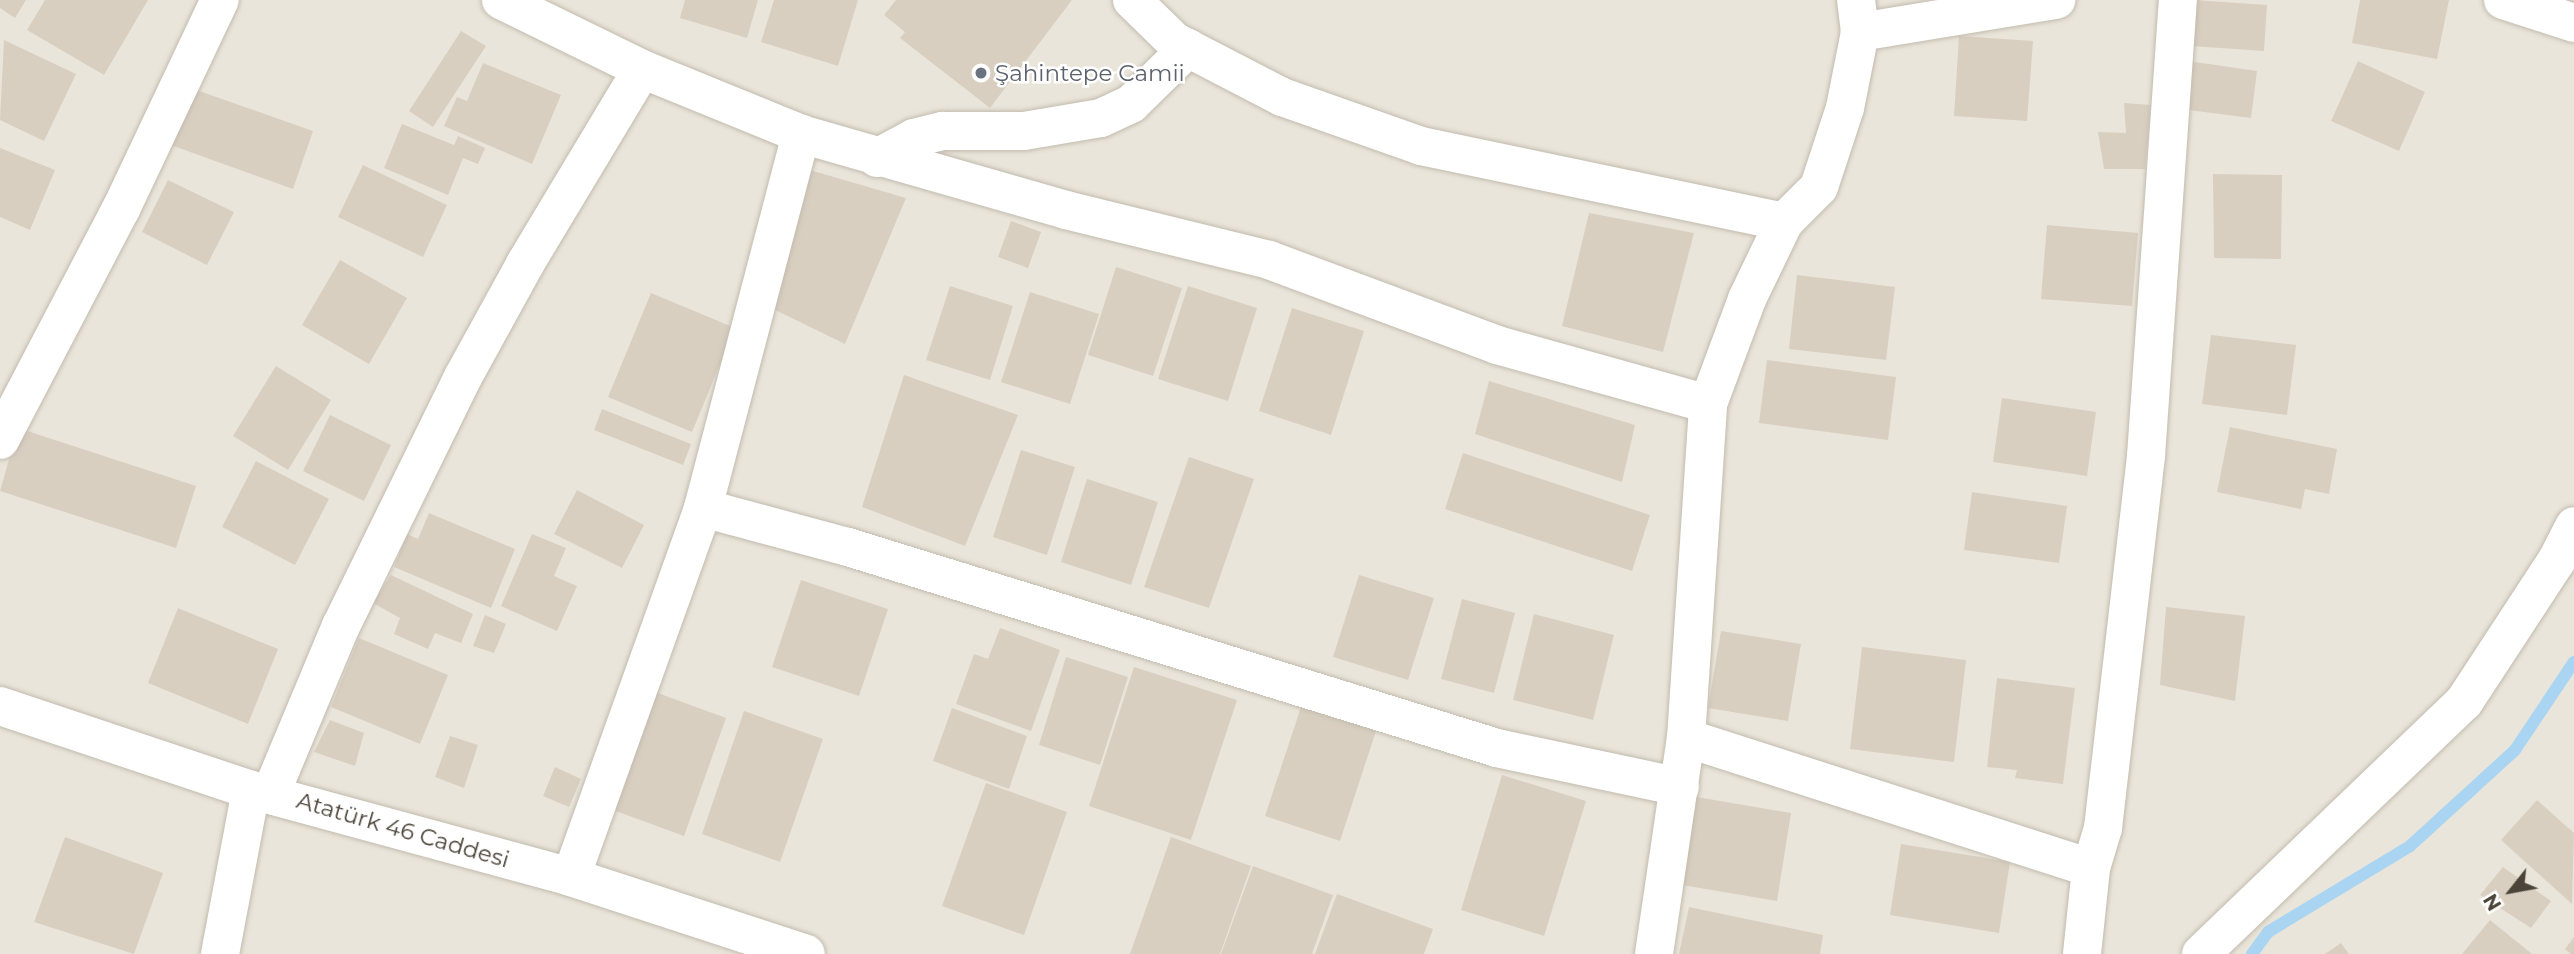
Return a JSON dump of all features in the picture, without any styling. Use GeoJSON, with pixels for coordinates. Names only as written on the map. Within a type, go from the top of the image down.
{"type":"FeatureCollection","features":[{"type":"Feature","properties":{"kind":"street"},"geometry":{"type":"LineString","coordinates":[[0,440],[121,209],[220,0]]}},
{"type":"Feature","properties":{"kind":"street"},"geometry":{"type":"LineString","coordinates":[[501,0],[642,69],[801,134],[877,158],[1269,260],[1497,345],[1708,404]]}},
{"type":"Feature","properties":{"kind":"street"},"geometry":{"type":"LineString","coordinates":[[1132,0],[1174,41],[1282,96],[1421,146],[1784,222]]}},
{"type":"Feature","properties":{"kind":"street"},"geometry":{"type":"LineString","coordinates":[[1654,954],[1686,738],[1708,404],[1747,299],[1784,222],[1819,187],[1845,108],[1858,16],[2056,0]]}},
{"type":"Feature","properties":{"kind":"street"},"geometry":{"type":"LineString","coordinates":[[2082,954],[2091,868],[2103,828],[2146,456],[2178,0]]}},
{"type":"Feature","properties":{"kind":"street"},"geometry":{"type":"LineString","coordinates":[[2503,0],[2574,23]]}},
{"type":"Feature","properties":{"kind":"street"},"geometry":{"type":"LineString","coordinates":[[877,158],[914,138],[943,131],[1024,131],[1101,117],[1131,104],[1188,48]]}},
{"type":"Feature","properties":{"kind":"street"},"geometry":{"type":"LineString","coordinates":[[220,954],[261,791],[457,388],[524,264],[642,69]]}},
{"type":"Feature","properties":{"kind":"street"},"geometry":{"type":"LineString","coordinates":[[571,877],[703,508],[801,134]]}},
{"type":"Feature","properties":{"kind":"street"},"geometry":{"type":"LineString","coordinates":[[703,508],[848,547],[1497,748],[1679,787]]}},
{"type":"Feature","properties":{"kind":"street"},"geometry":{"type":"LineString","coordinates":[[2201,954],[2464,702],[2557,560],[2574,526]]}},
{"type":"Feature","properties":{"kind":"street","name":"Atatürk 46 Caddesi"},"geometry":{"type":"LineString","coordinates":[[0,706],[261,791],[571,877],[806,954]]}},
{"type":"Feature","properties":{"kind":"street"},"geometry":{"type":"LineString","coordinates":[[1686,738],[2091,868]]}},
{"type":"Feature","properties":{"kind":"shaded area"},"geometry":{"type":"Polygon","coordinates":[[[0,0],[2574,0],[2574,954],[0,954],[0,0]]]}},
{"type":"Feature","properties":{"kind":"building"},"geometry":{"type":"Polygon","coordinates":[[[0,0],[26,0],[15,18],[0,8],[0,0]]]}},
{"type":"Feature","properties":{"kind":"building"},"geometry":{"type":"Polygon","coordinates":[[[45,0],[148,0],[104,75],[27,30],[45,0]]]}},
{"type":"Feature","properties":{"kind":"building"},"geometry":{"type":"Polygon","coordinates":[[[685,0],[758,0],[747,38],[680,18],[685,0]]]}},
{"type":"Feature","properties":{"kind":"building"},"geometry":{"type":"Polygon","coordinates":[[[774,0],[858,0],[838,66],[761,42],[774,0]]]}},
{"type":"Feature","properties":{"kind":"building","name":"Şahintepe Camii"},"geometry":{"type":"Polygon","coordinates":[[[896,0],[1072,0],[990,108],[900,38],[905,32],[884,15],[896,0]]]}},
{"type":"Feature","properties":{"kind":"building"},"geometry":{"type":"Polygon","coordinates":[[[2194,0],[2267,5],[2264,51],[2191,46],[2194,0]]]}},
{"type":"Feature","properties":{"kind":"building"},"geometry":{"type":"Polygon","coordinates":[[[2360,0],[2449,0],[2437,59],[2352,43],[2360,0]]]}},
{"type":"Feature","properties":{"kind":"building"},"geometry":{"type":"Polygon","coordinates":[[[461,31],[486,46],[433,127],[409,111],[461,31]]]}},
{"type":"Feature","properties":{"kind":"building"},"geometry":{"type":"Polygon","coordinates":[[[1959,36],[2033,41],[2027,121],[1954,116],[1959,36]]]}},
{"type":"Feature","properties":{"kind":"building"},"geometry":{"type":"Polygon","coordinates":[[[4,40],[76,74],[44,141],[0,120],[4,40]]]}},
{"type":"Feature","properties":{"kind":"building"},"geometry":{"type":"Polygon","coordinates":[[[2188,61],[2257,71],[2251,118],[2181,109],[2188,61]]]}},
{"type":"Feature","properties":{"kind":"building"},"geometry":{"type":"Polygon","coordinates":[[[2358,61],[2425,92],[2399,151],[2331,121],[2358,61]]]}},
{"type":"Feature","properties":{"kind":"building"},"geometry":{"type":"Polygon","coordinates":[[[483,63],[561,95],[532,164],[444,126],[457,97],[467,101],[483,63]]]}},
{"type":"Feature","properties":{"kind":"building"},"geometry":{"type":"Polygon","coordinates":[[[188,87],[313,131],[293,189],[168,144],[188,87]]]}},
{"type":"Feature","properties":{"kind":"building"},"geometry":{"type":"Polygon","coordinates":[[[2124,103],[2151,105],[2145,169],[2104,169],[2098,132],[2126,133],[2124,103]]]}},
{"type":"Feature","properties":{"kind":"building"},"geometry":{"type":"Polygon","coordinates":[[[402,124],[454,145],[458,136],[485,148],[478,164],[463,158],[448,195],[384,168],[402,124]]]}},
{"type":"Feature","properties":{"kind":"building"},"geometry":{"type":"Polygon","coordinates":[[[0,148],[55,170],[30,230],[0,217],[0,148]]]}},
{"type":"Feature","properties":{"kind":"building"},"geometry":{"type":"Polygon","coordinates":[[[363,165],[447,205],[423,257],[338,217],[363,165]]]}},
{"type":"Feature","properties":{"kind":"building"},"geometry":{"type":"Polygon","coordinates":[[[803,168],[906,198],[845,344],[763,304],[803,168]]]}},
{"type":"Feature","properties":{"kind":"building"},"geometry":{"type":"Polygon","coordinates":[[[2213,174],[2282,175],[2281,259],[2214,258],[2213,174]]]}},
{"type":"Feature","properties":{"kind":"building"},"geometry":{"type":"Polygon","coordinates":[[[168,180],[234,212],[207,265],[142,232],[168,180]]]}},
{"type":"Feature","properties":{"kind":"building"},"geometry":{"type":"Polygon","coordinates":[[[1589,213],[1694,233],[1663,352],[1562,326],[1589,213]]]}},
{"type":"Feature","properties":{"kind":"building"},"geometry":{"type":"Polygon","coordinates":[[[1011,221],[1041,232],[1028,268],[998,257],[1011,221]]]}},
{"type":"Feature","properties":{"kind":"building"},"geometry":{"type":"Polygon","coordinates":[[[2047,225],[2138,233],[2132,306],[2041,299],[2047,225]]]}},
{"type":"Feature","properties":{"kind":"building"},"geometry":{"type":"Polygon","coordinates":[[[340,260],[407,298],[369,364],[302,325],[340,260]]]}},
{"type":"Feature","properties":{"kind":"building"},"geometry":{"type":"Polygon","coordinates":[[[1116,267],[1182,288],[1153,376],[1088,355],[1116,267]]]}},
{"type":"Feature","properties":{"kind":"building"},"geometry":{"type":"Polygon","coordinates":[[[1797,275],[1895,287],[1886,360],[1789,349],[1797,275]]]}},
{"type":"Feature","properties":{"kind":"building"},"geometry":{"type":"Polygon","coordinates":[[[950,286],[1013,306],[990,380],[926,360],[950,286]]]}},
{"type":"Feature","properties":{"kind":"building"},"geometry":{"type":"Polygon","coordinates":[[[1188,286],[1257,308],[1228,401],[1158,379],[1188,286]]]}},
{"type":"Feature","properties":{"kind":"building"},"geometry":{"type":"Polygon","coordinates":[[[1030,292],[1099,314],[1070,404],[1001,382],[1030,292]]]}},
{"type":"Feature","properties":{"kind":"building"},"geometry":{"type":"Polygon","coordinates":[[[651,293],[735,328],[692,432],[608,397],[651,293]]]}},
{"type":"Feature","properties":{"kind":"building"},"geometry":{"type":"Polygon","coordinates":[[[1292,308],[1364,331],[1331,435],[1259,411],[1292,308]]]}},
{"type":"Feature","properties":{"kind":"building"},"geometry":{"type":"Polygon","coordinates":[[[2211,335],[2296,345],[2287,415],[2202,404],[2211,335]]]}},
{"type":"Feature","properties":{"kind":"building"},"geometry":{"type":"Polygon","coordinates":[[[1767,360],[1896,377],[1888,440],[1759,423],[1767,360]]]}},
{"type":"Feature","properties":{"kind":"building"},"geometry":{"type":"Polygon","coordinates":[[[276,366],[331,400],[288,470],[233,436],[276,366]]]}},
{"type":"Feature","properties":{"kind":"building"},"geometry":{"type":"Polygon","coordinates":[[[904,375],[1018,415],[965,546],[862,507],[904,375]]]}},
{"type":"Feature","properties":{"kind":"building"},"geometry":{"type":"Polygon","coordinates":[[[1489,381],[1635,425],[1622,482],[1475,434],[1489,381]]]}},
{"type":"Feature","properties":{"kind":"building"},"geometry":{"type":"Polygon","coordinates":[[[2002,398],[2096,412],[2087,476],[1993,462],[2002,398]]]}},
{"type":"Feature","properties":{"kind":"building"},"geometry":{"type":"Polygon","coordinates":[[[602,409],[691,444],[683,465],[594,430],[602,409]]]}},
{"type":"Feature","properties":{"kind":"building"},"geometry":{"type":"Polygon","coordinates":[[[330,415],[391,445],[364,501],[303,471],[330,415]]]}},
{"type":"Feature","properties":{"kind":"building"},"geometry":{"type":"Polygon","coordinates":[[[2230,427],[2337,449],[2329,494],[2305,489],[2301,509],[2217,492],[2230,427]]]}},
{"type":"Feature","properties":{"kind":"building"},"geometry":{"type":"Polygon","coordinates":[[[18,428],[196,486],[176,548],[0,491],[18,428]]]}},
{"type":"Feature","properties":{"kind":"building"},"geometry":{"type":"Polygon","coordinates":[[[1021,450],[1075,467],[1047,555],[993,537],[1021,450]]]}},
{"type":"Feature","properties":{"kind":"building"},"geometry":{"type":"Polygon","coordinates":[[[1463,453],[1650,515],[1632,571],[1445,509],[1463,453]]]}},
{"type":"Feature","properties":{"kind":"building"},"geometry":{"type":"Polygon","coordinates":[[[1189,457],[1254,479],[1209,608],[1144,587],[1189,457]]]}},
{"type":"Feature","properties":{"kind":"building"},"geometry":{"type":"Polygon","coordinates":[[[256,461],[329,499],[295,565],[222,527],[256,461]]]}},
{"type":"Feature","properties":{"kind":"building"},"geometry":{"type":"Polygon","coordinates":[[[1087,479],[1158,502],[1131,585],[1061,562],[1087,479]]]}},
{"type":"Feature","properties":{"kind":"building"},"geometry":{"type":"Polygon","coordinates":[[[577,490],[644,525],[622,568],[554,534],[577,490]]]}},
{"type":"Feature","properties":{"kind":"building"},"geometry":{"type":"Polygon","coordinates":[[[1972,492],[2067,506],[2059,563],[1964,550],[1972,492]]]}},
{"type":"Feature","properties":{"kind":"building"},"geometry":{"type":"Polygon","coordinates":[[[429,513],[515,549],[491,608],[394,567],[407,534],[418,539],[429,513]]]}},
{"type":"Feature","properties":{"kind":"building"},"geometry":{"type":"Polygon","coordinates":[[[532,534],[566,548],[554,576],[577,586],[557,631],[501,606],[532,534]]]}},
{"type":"Feature","properties":{"kind":"building"},"geometry":{"type":"Polygon","coordinates":[[[391,575],[473,614],[461,643],[435,633],[428,649],[394,634],[400,618],[373,603],[391,575]]]}},
{"type":"Feature","properties":{"kind":"building"},"geometry":{"type":"Polygon","coordinates":[[[1359,575],[1434,598],[1408,680],[1333,657],[1359,575]]]}},
{"type":"Feature","properties":{"kind":"building"},"geometry":{"type":"Polygon","coordinates":[[[801,580],[888,609],[859,696],[772,667],[801,580]]]}},
{"type":"Feature","properties":{"kind":"building"},"geometry":{"type":"Polygon","coordinates":[[[1462,599],[1515,613],[1494,693],[1441,679],[1462,599]]]}},
{"type":"Feature","properties":{"kind":"building"},"geometry":{"type":"Polygon","coordinates":[[[2166,607],[2245,616],[2235,701],[2160,685],[2166,607]]]}},
{"type":"Feature","properties":{"kind":"building"},"geometry":{"type":"Polygon","coordinates":[[[178,608],[278,649],[248,724],[148,683],[178,608]]]}},
{"type":"Feature","properties":{"kind":"building"},"geometry":{"type":"Polygon","coordinates":[[[1534,614],[1614,635],[1593,720],[1513,700],[1534,614]]]}},
{"type":"Feature","properties":{"kind":"building"},"geometry":{"type":"Polygon","coordinates":[[[485,615],[506,624],[494,653],[473,646],[485,615]]]}},
{"type":"Feature","properties":{"kind":"building"},"geometry":{"type":"Polygon","coordinates":[[[1000,628],[1060,650],[1031,731],[956,704],[974,654],[988,659],[1000,628]]]}},
{"type":"Feature","properties":{"kind":"building"},"geometry":{"type":"Polygon","coordinates":[[[1721,631],[1801,644],[1788,721],[1708,708],[1721,631]]]}},
{"type":"Feature","properties":{"kind":"building"},"geometry":{"type":"Polygon","coordinates":[[[359,638],[448,675],[420,744],[331,707],[359,638]]]}},
{"type":"Feature","properties":{"kind":"building"},"geometry":{"type":"Polygon","coordinates":[[[1862,647],[1966,660],[1954,762],[1850,749],[1862,647]]]}},
{"type":"Feature","properties":{"kind":"building"},"geometry":{"type":"Polygon","coordinates":[[[1066,657],[1128,677],[1100,765],[1039,745],[1066,657]]]}},
{"type":"Feature","properties":{"kind":"building"},"geometry":{"type":"Polygon","coordinates":[[[1134,667],[1237,700],[1191,840],[1089,806],[1134,667]]]}},
{"type":"Feature","properties":{"kind":"building"},"geometry":{"type":"Polygon","coordinates":[[[1997,678],[2075,688],[2063,784],[2015,778],[2017,770],[1987,767],[1997,678]]]}},
{"type":"Feature","properties":{"kind":"building"},"geometry":{"type":"Polygon","coordinates":[[[655,692],[726,718],[684,836],[613,810],[655,692]]]}},
{"type":"Feature","properties":{"kind":"building"},"geometry":{"type":"Polygon","coordinates":[[[1301,707],[1376,731],[1340,841],[1265,816],[1301,707]]]}},
{"type":"Feature","properties":{"kind":"building"},"geometry":{"type":"Polygon","coordinates":[[[952,708],[1027,736],[1009,789],[933,761],[952,708]]]}},
{"type":"Feature","properties":{"kind":"building"},"geometry":{"type":"Polygon","coordinates":[[[744,711],[823,739],[780,862],[702,834],[744,711]]]}},
{"type":"Feature","properties":{"kind":"building"},"geometry":{"type":"Polygon","coordinates":[[[330,720],[364,733],[355,766],[314,752],[330,720]]]}},
{"type":"Feature","properties":{"kind":"building"},"geometry":{"type":"Polygon","coordinates":[[[450,736],[478,745],[464,788],[435,777],[450,736]]]}},
{"type":"Feature","properties":{"kind":"building"},"geometry":{"type":"Polygon","coordinates":[[[555,767],[581,779],[569,807],[543,796],[555,767]]]}},
{"type":"Feature","properties":{"kind":"building"},"geometry":{"type":"Polygon","coordinates":[[[1502,775],[1586,801],[1544,936],[1461,910],[1502,775]]]}},
{"type":"Feature","properties":{"kind":"building"},"geometry":{"type":"Polygon","coordinates":[[[986,783],[1067,812],[1024,935],[942,906],[986,783]]]}},
{"type":"Feature","properties":{"kind":"building"},"geometry":{"type":"Polygon","coordinates":[[[1691,796],[1791,813],[1777,901],[1676,884],[1691,796]]]}},
{"type":"Feature","properties":{"kind":"building"},"geometry":{"type":"Polygon","coordinates":[[[2537,800],[2574,833],[2572,904],[2501,840],[2537,800]]]}},
{"type":"Feature","properties":{"kind":"building"},"geometry":{"type":"Polygon","coordinates":[[[65,837],[163,873],[134,954],[34,922],[65,837]]]}},
{"type":"Feature","properties":{"kind":"building"},"geometry":{"type":"Polygon","coordinates":[[[1171,837],[1251,866],[1220,954],[1130,954],[1171,837]]]}},
{"type":"Feature","properties":{"kind":"building"},"geometry":{"type":"Polygon","coordinates":[[[1901,844],[2010,862],[1999,933],[1890,915],[1901,844]]]}},
{"type":"Feature","properties":{"kind":"building"},"geometry":{"type":"Polygon","coordinates":[[[1253,866],[1333,895],[1312,954],[1221,954],[1253,866]]]}},
{"type":"Feature","properties":{"kind":"building"},"geometry":{"type":"Polygon","coordinates":[[[2503,867],[2551,901],[2531,928],[2480,895],[2503,867]]]}},
{"type":"Feature","properties":{"kind":"building"},"geometry":{"type":"Polygon","coordinates":[[[1337,894],[1433,929],[1424,954],[1315,954],[1337,894]]]}},
{"type":"Feature","properties":{"kind":"building"},"geometry":{"type":"Polygon","coordinates":[[[1689,907],[1823,935],[1820,954],[1679,954],[1689,907]]]}},
{"type":"Feature","properties":{"kind":"building"},"geometry":{"type":"Polygon","coordinates":[[[2490,920],[2532,954],[2462,954],[2490,920]]]}},
{"type":"Feature","properties":{"kind":"building"},"geometry":{"type":"Polygon","coordinates":[[[2574,937],[2574,954],[2571,954],[2565,949],[2574,937]]]}},
{"type":"Feature","properties":{"kind":"building"},"geometry":{"type":"Polygon","coordinates":[[[2341,943],[2349,954],[2325,954],[2341,943]]]}},
{"type":"Feature","properties":{"kind":"waterway"},"geometry":{"type":"LineString","coordinates":[[2252,954],[2268,932],[2410,846],[2515,750],[2574,662]]}},
{"type":"Feature","properties":{"kind":"place","name":"Şahintepe Camii"},"geometry":{"type":"Point","coordinates":[981,73]}}]}
